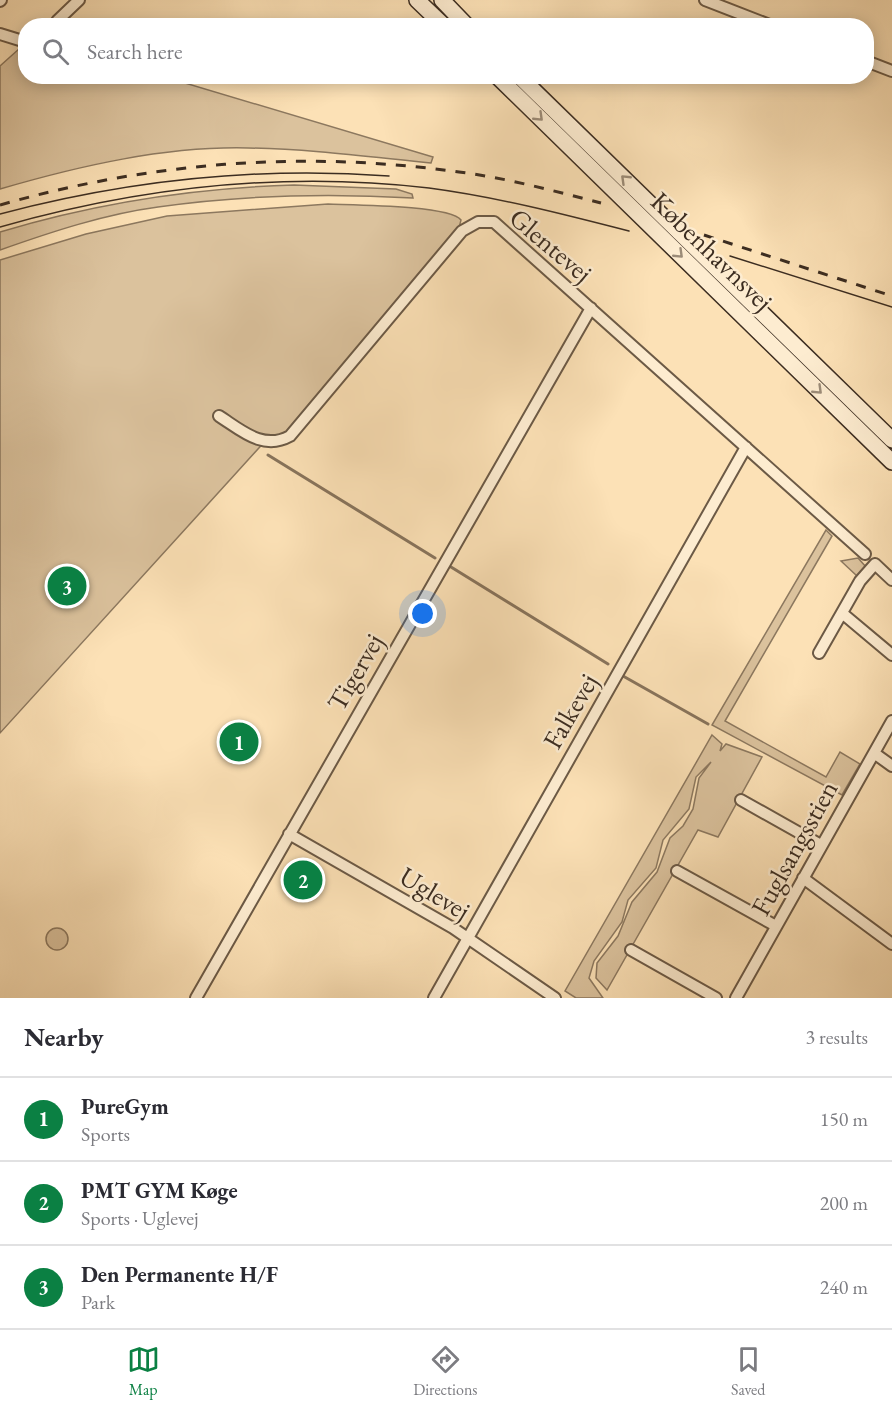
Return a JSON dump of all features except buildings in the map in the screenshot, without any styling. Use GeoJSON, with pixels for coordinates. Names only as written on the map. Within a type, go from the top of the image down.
{"type":"FeatureCollection","features":[{"type":"Feature","properties":{"kind":"main road"},"geometry":{"type":"LineString","coordinates":[[417,0],[436,18]]}},
{"type":"Feature","properties":{"kind":"main road"},"geometry":{"type":"LineString","coordinates":[[442,0],[459,18]]}},
{"type":"Feature","properties":{"kind":"main road","name":"Københavnsvej"},"geometry":{"type":"LineString","coordinates":[[505,84],[892,462]]}},
{"type":"Feature","properties":{"kind":"main road","name":"Københavnsvej"},"geometry":{"type":"LineString","coordinates":[[527,84],[892,440]]}},
{"type":"Feature","properties":{"kind":"street"},"geometry":{"type":"LineString","coordinates":[[60,18],[79,0]]}},
{"type":"Feature","properties":{"kind":"street"},"geometry":{"type":"LineString","coordinates":[[705,0],[751,18]]}},
{"type":"Feature","properties":{"kind":"street"},"geometry":{"type":"LineString","coordinates":[[0,34],[18,40]]}},
{"type":"Feature","properties":{"kind":"street"},"geometry":{"type":"LineString","coordinates":[[874,64],[892,71]]}},
{"type":"Feature","properties":{"kind":"street","name":"Glentevej"},"geometry":{"type":"LineString","coordinates":[[219,416],[261,442],[276,442],[290,436],[462,231],[477,222],[494,222],[865,554]]}},
{"type":"Feature","properties":{"kind":"street","name":"Tigervej"},"geometry":{"type":"LineString","coordinates":[[196,998],[591,308]]}},
{"type":"Feature","properties":{"kind":"street","name":"Falkevej"},"geometry":{"type":"LineString","coordinates":[[434,998],[746,447]]}},
{"type":"Feature","properties":{"kind":"street"},"geometry":{"type":"LineString","coordinates":[[819,652],[860,580],[875,564],[892,580]]}},
{"type":"Feature","properties":{"kind":"street"},"geometry":{"type":"LineString","coordinates":[[842,613],[892,655]]}},
{"type":"Feature","properties":{"kind":"street","name":"Fuglsangsstien"},"geometry":{"type":"LineString","coordinates":[[738,997],[802,878],[892,721]]}},
{"type":"Feature","properties":{"kind":"street"},"geometry":{"type":"LineString","coordinates":[[874,753],[892,766]]}},
{"type":"Feature","properties":{"kind":"street"},"geometry":{"type":"LineString","coordinates":[[741,800],[821,845]]}},
{"type":"Feature","properties":{"kind":"street","name":"Uglevej"},"geometry":{"type":"LineString","coordinates":[[289,834],[467,938],[555,998]]}},
{"type":"Feature","properties":{"kind":"street"},"geometry":{"type":"LineString","coordinates":[[677,871],[776,926]]}},
{"type":"Feature","properties":{"kind":"street"},"geometry":{"type":"LineString","coordinates":[[802,878],[892,944]]}},
{"type":"Feature","properties":{"kind":"street"},"geometry":{"type":"LineString","coordinates":[[631,950],[716,998]]}},
{"type":"Feature","properties":{"kind":"shaded area"},"geometry":{"type":"Polygon","coordinates":[[[18,50],[18,84],[188,84],[433,157],[431,163],[271,149],[185,150],[91,165],[0,189],[0,66],[18,50]]]}},
{"type":"Feature","properties":{"kind":"shaded area"},"geometry":{"type":"Polygon","coordinates":[[[294,185],[396,189],[412,194],[413,198],[286,196],[190,203],[138,210],[98,219],[0,250],[0,232],[72,213],[182,194],[294,185]]]}},
{"type":"Feature","properties":{"kind":"shaded area"},"geometry":{"type":"Polygon","coordinates":[[[328,204],[439,211],[461,220],[459,228],[285,433],[268,438],[0,733],[0,260],[86,234],[167,216],[328,204]]]}},
{"type":"Feature","properties":{"kind":"shaded area"},"geometry":{"type":"Polygon","coordinates":[[[826,530],[832,536],[725,721],[826,777],[840,752],[860,764],[842,795],[712,725],[826,530]]]}},
{"type":"Feature","properties":{"kind":"shaded area"},"geometry":{"type":"Polygon","coordinates":[[[858,558],[866,567],[857,576],[841,561],[858,558]]]}},
{"type":"Feature","properties":{"kind":"shaded area"},"geometry":{"type":"Polygon","coordinates":[[[712,735],[722,744],[720,751],[726,744],[762,757],[718,837],[698,830],[607,990],[596,978],[597,963],[618,936],[632,902],[657,872],[670,838],[683,826],[693,809],[699,778],[711,762],[696,777],[689,809],[663,840],[656,868],[628,900],[622,922],[594,961],[589,978],[603,998],[576,998],[565,991],[712,735]]]}},
{"type":"Feature","properties":{"kind":"shaded area"},"geometry":{"type":"Polygon","coordinates":[[[57,928],[65,931],[68,939],[65,947],[57,950],[49,947],[46,939],[49,931],[57,928]]]}},
{"type":"Feature","properties":{"kind":"waterway"},"geometry":{"type":"LineString","coordinates":[[268,455],[435,558]]}},
{"type":"Feature","properties":{"kind":"waterway"},"geometry":{"type":"LineString","coordinates":[[451,567],[608,664]]}},
{"type":"Feature","properties":{"kind":"waterway"},"geometry":{"type":"LineString","coordinates":[[623,676],[708,724]]}},
{"type":"Feature","properties":{"kind":"tram line"},"geometry":{"type":"LineString","coordinates":[[0,214],[96,192],[193,178],[290,173],[389,176]]}},
{"type":"Feature","properties":{"kind":"tram line"},"geometry":{"type":"LineString","coordinates":[[0,227],[53,213],[159,193],[266,182],[320,181],[429,188],[480,196],[629,231]]}},
{"type":"Feature","properties":{"kind":"tram line"},"geometry":{"type":"LineString","coordinates":[[730,256],[892,307]]}},
{"type":"Feature","properties":{"kind":"railway"},"geometry":{"type":"LineString","coordinates":[[0,205],[57,190],[170,170],[285,161],[401,165],[459,172],[513,181],[601,203]]}},
{"type":"Feature","properties":{"kind":"railway"},"geometry":{"type":"LineString","coordinates":[[704,235],[892,296]]}},
{"type":"Feature","properties":{"kind":"place","name":"Den Permanente H/F"},"geometry":{"type":"Point","coordinates":[67,586]}},
{"type":"Feature","properties":{"kind":"place","name":"PureGym"},"geometry":{"type":"Point","coordinates":[239,742]}},
{"type":"Feature","properties":{"kind":"place","name":"PMT GYM Køge"},"geometry":{"type":"Point","coordinates":[303,880]}}]}
